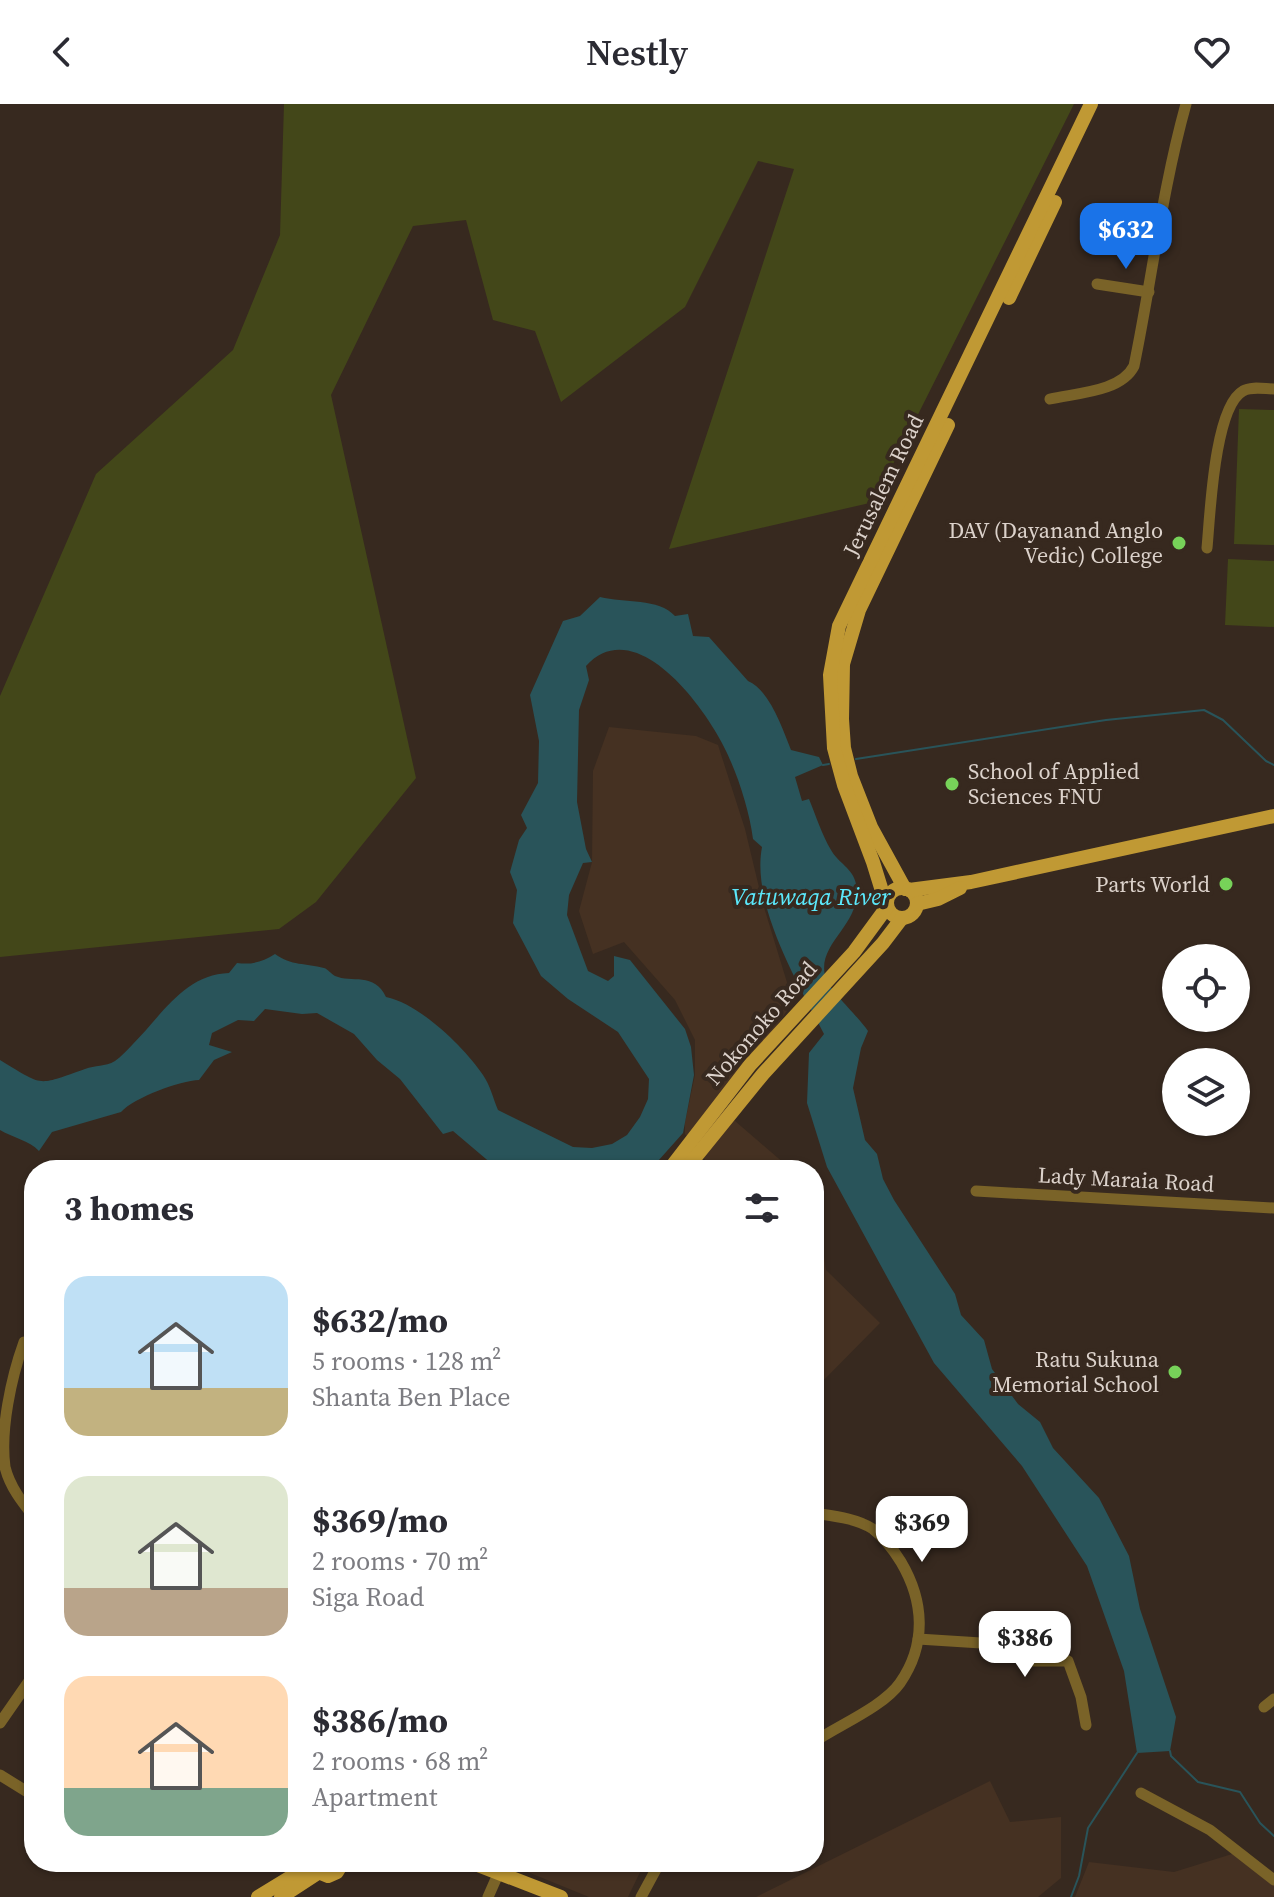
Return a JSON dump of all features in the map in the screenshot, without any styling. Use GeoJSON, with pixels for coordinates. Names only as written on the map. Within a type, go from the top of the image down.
{"type":"FeatureCollection","features":[{"type":"Feature","properties":{"kind":"main road","name":"Jerusalem Road"},"geometry":{"type":"LineString","coordinates":[[887,906],[834,748],[830,675],[839,626],[1091,104]]}},
{"type":"Feature","properties":{"kind":"main road","name":"Jerusalem Road"},"geometry":{"type":"LineString","coordinates":[[907,889],[871,827],[851,776],[844,748],[843,664],[859,610],[1102,104]]}},
{"type":"Feature","properties":{"kind":"main road"},"geometry":{"type":"LineString","coordinates":[[907,889],[915,896],[917,904],[913,912],[902,918],[893,915],[887,906],[892,892],[907,889],[971,882],[1274,816]]}},
{"type":"Feature","properties":{"kind":"main road"},"geometry":{"type":"LineString","coordinates":[[917,904],[938,899],[971,882]]}},
{"type":"Feature","properties":{"kind":"main road","name":"Nokonoko Road"},"geometry":{"type":"LineString","coordinates":[[693,1160],[838,979],[887,906]]}},
{"type":"Feature","properties":{"kind":"main road","name":"Nokonoko Road"},"geometry":{"type":"LineString","coordinates":[[838,979],[883,943],[902,918]]}},
{"type":"Feature","properties":{"kind":"main road","name":"Nokonoko Road"},"geometry":{"type":"LineString","coordinates":[[677,1160],[750,1065],[809,1012]]}},
{"type":"Feature","properties":{"kind":"main road"},"geometry":{"type":"LineString","coordinates":[[258,1897],[303,1872]]}},
{"type":"Feature","properties":{"kind":"main road"},"geometry":{"type":"LineString","coordinates":[[281,1897],[308,1872]]}},
{"type":"Feature","properties":{"kind":"main road"},"geometry":{"type":"LineString","coordinates":[[499,1872],[561,1897]]}},
{"type":"Feature","properties":{"kind":"street"},"geometry":{"type":"LineString","coordinates":[[1050,399],[1113,385],[1129,375],[1134,366],[1173,151],[1186,104]]}},
{"type":"Feature","properties":{"kind":"street"},"geometry":{"type":"LineString","coordinates":[[1097,284],[1149,292]]}},
{"type":"Feature","properties":{"kind":"street"},"geometry":{"type":"LineString","coordinates":[[1207,548],[1212,478],[1230,409],[1241,392],[1247,389],[1274,389]]}},
{"type":"Feature","properties":{"kind":"street","name":"Lady Maraia Road"},"geometry":{"type":"LineString","coordinates":[[976,1191],[1274,1208]]}},
{"type":"Feature","properties":{"kind":"street"},"geometry":{"type":"LineString","coordinates":[[24,1342],[12,1377],[3,1448],[5,1468],[12,1486],[24,1503]]}},
{"type":"Feature","properties":{"kind":"street"},"geometry":{"type":"LineString","coordinates":[[824,1515],[862,1523],[891,1546],[911,1579],[920,1614],[918,1639],[900,1682],[885,1698],[824,1736]]}},
{"type":"Feature","properties":{"kind":"street"},"geometry":{"type":"LineString","coordinates":[[918,1639],[997,1644],[1023,1661],[1068,1661],[1081,1697],[1086,1725]]}},
{"type":"Feature","properties":{"kind":"street"},"geometry":{"type":"LineString","coordinates":[[0,1723],[24,1688]]}},
{"type":"Feature","properties":{"kind":"street"},"geometry":{"type":"LineString","coordinates":[[0,1775],[24,1790]]}},
{"type":"Feature","properties":{"kind":"street"},"geometry":{"type":"LineString","coordinates":[[1141,1793],[1210,1830],[1274,1880]]}},
{"type":"Feature","properties":{"kind":"street"},"geometry":{"type":"LineString","coordinates":[[488,1897],[499,1872]]}},
{"type":"Feature","properties":{"kind":"street"},"geometry":{"type":"LineString","coordinates":[[641,1897],[655,1872]]}},
{"type":"Feature","properties":{"kind":"shaded area"},"geometry":{"type":"Polygon","coordinates":[[[609,727],[696,736],[718,745],[793,1002],[720,1108],[780,1160],[705,1160],[685,1134],[695,1075],[695,1040],[675,1000],[624,942],[593,954],[579,911],[592,862],[593,771],[609,727]]]}},
{"type":"Feature","properties":{"kind":"shaded area"},"geometry":{"type":"Polygon","coordinates":[[[824,1256],[826,1270],[880,1323],[824,1380],[824,1256]]]}},
{"type":"Feature","properties":{"kind":"shaded area"},"geometry":{"type":"Polygon","coordinates":[[[990,1781],[1010,1822],[1061,1817],[1061,1878],[1038,1897],[756,1897],[806,1872],[824,1872],[824,1863],[990,1781]]]}},
{"type":"Feature","properties":{"kind":"shaded area"},"geometry":{"type":"Polygon","coordinates":[[[1245,1850],[1274,1877],[1274,1897],[1075,1897],[1089,1862],[1174,1872],[1245,1850]]]}},
{"type":"Feature","properties":{"kind":"shaded area"},"geometry":{"type":"Polygon","coordinates":[[[528,1872],[640,1872],[628,1897],[589,1897],[528,1872]]]}},
{"type":"Feature","properties":{"kind":"green space"},"geometry":{"type":"Polygon","coordinates":[[[284,104],[1074,104],[874,502],[669,549],[794,169],[758,161],[685,307],[561,402],[535,331],[493,320],[466,220],[413,226],[331,395],[416,778],[316,902],[279,929],[0,957],[0,696],[96,474],[233,350],[280,235],[284,104]]]}},
{"type":"Feature","properties":{"kind":"green space"},"geometry":{"type":"Polygon","coordinates":[[[1239,409],[1274,410],[1274,545],[1234,544],[1239,409]]]}},
{"type":"Feature","properties":{"kind":"green space"},"geometry":{"type":"Polygon","coordinates":[[[1228,559],[1274,561],[1274,627],[1225,625],[1228,559]]]}},
{"type":"Feature","properties":{"kind":"water","name":"Vatuwaqa River"},"geometry":{"type":"Polygon","coordinates":[[[600,597],[660,606],[675,616],[688,614],[693,636],[709,637],[748,681],[762,692],[791,750],[819,757],[823,765],[795,777],[802,801],[809,799],[834,855],[852,874],[856,884],[857,898],[853,911],[832,944],[824,966],[829,984],[868,1031],[861,1048],[853,1088],[865,1140],[877,1154],[883,1179],[894,1200],[955,1294],[961,1315],[984,1340],[992,1369],[1018,1404],[1040,1422],[1053,1448],[1099,1498],[1129,1556],[1140,1609],[1176,1717],[1170,1751],[1137,1753],[1124,1671],[1087,1566],[1022,1466],[934,1363],[827,1167],[807,1103],[809,1053],[824,1034],[790,968],[770,918],[760,870],[762,847],[753,839],[742,790],[722,743],[691,697],[672,676],[650,660],[628,651],[606,652],[586,666],[589,680],[579,710],[577,802],[586,849],[592,862],[583,863],[569,895],[567,915],[588,971],[608,981],[614,976],[614,956],[630,960],[685,1029],[691,1047],[694,1075],[683,1133],[659,1160],[487,1160],[453,1131],[443,1134],[400,1079],[377,1060],[354,1034],[317,1013],[265,1009],[254,1021],[238,1020],[212,1033],[209,1045],[232,1052],[214,1060],[199,1080],[158,1091],[121,1112],[52,1132],[39,1151],[0,1130],[0,1060],[41,1081],[111,1063],[175,998],[199,981],[229,973],[237,963],[257,962],[275,954],[293,962],[324,968],[341,978],[369,981],[376,984],[386,997],[427,1017],[475,1064],[488,1083],[498,1110],[573,1147],[592,1148],[612,1144],[627,1135],[648,1099],[649,1079],[618,1032],[568,999],[541,976],[513,923],[517,890],[510,872],[519,840],[527,828],[521,815],[538,783],[539,741],[530,695],[563,621],[580,616],[600,597]]]}},
{"type":"Feature","properties":{"kind":"waterway"},"geometry":{"type":"LineString","coordinates":[[856,759],[1106,720],[1204,710],[1223,720],[1274,765]]}},
{"type":"Feature","properties":{"kind":"waterway"},"geometry":{"type":"LineString","coordinates":[[823,765],[829,764]]}},
{"type":"Feature","properties":{"kind":"waterway"},"geometry":{"type":"LineString","coordinates":[[1170,1751],[1171,1756],[1198,1782],[1240,1792],[1260,1823],[1274,1836]]}},
{"type":"Feature","properties":{"kind":"waterway"},"geometry":{"type":"LineString","coordinates":[[1071,1897],[1079,1876],[1088,1828],[1137,1753]]}},
{"type":"Feature","properties":{"kind":"place","name":"DAV (Dayanand Anglo Vedic) College"},"geometry":{"type":"Point","coordinates":[1179,543]}},
{"type":"Feature","properties":{"kind":"place","name":"School of Applied Sciences FNU"},"geometry":{"type":"Point","coordinates":[952,784]}},
{"type":"Feature","properties":{"kind":"place","name":"Parts World"},"geometry":{"type":"Point","coordinates":[1226,884]}},
{"type":"Feature","properties":{"kind":"place","name":"Ratu Sukuna Memorial School"},"geometry":{"type":"Point","coordinates":[1175,1372]}}]}
